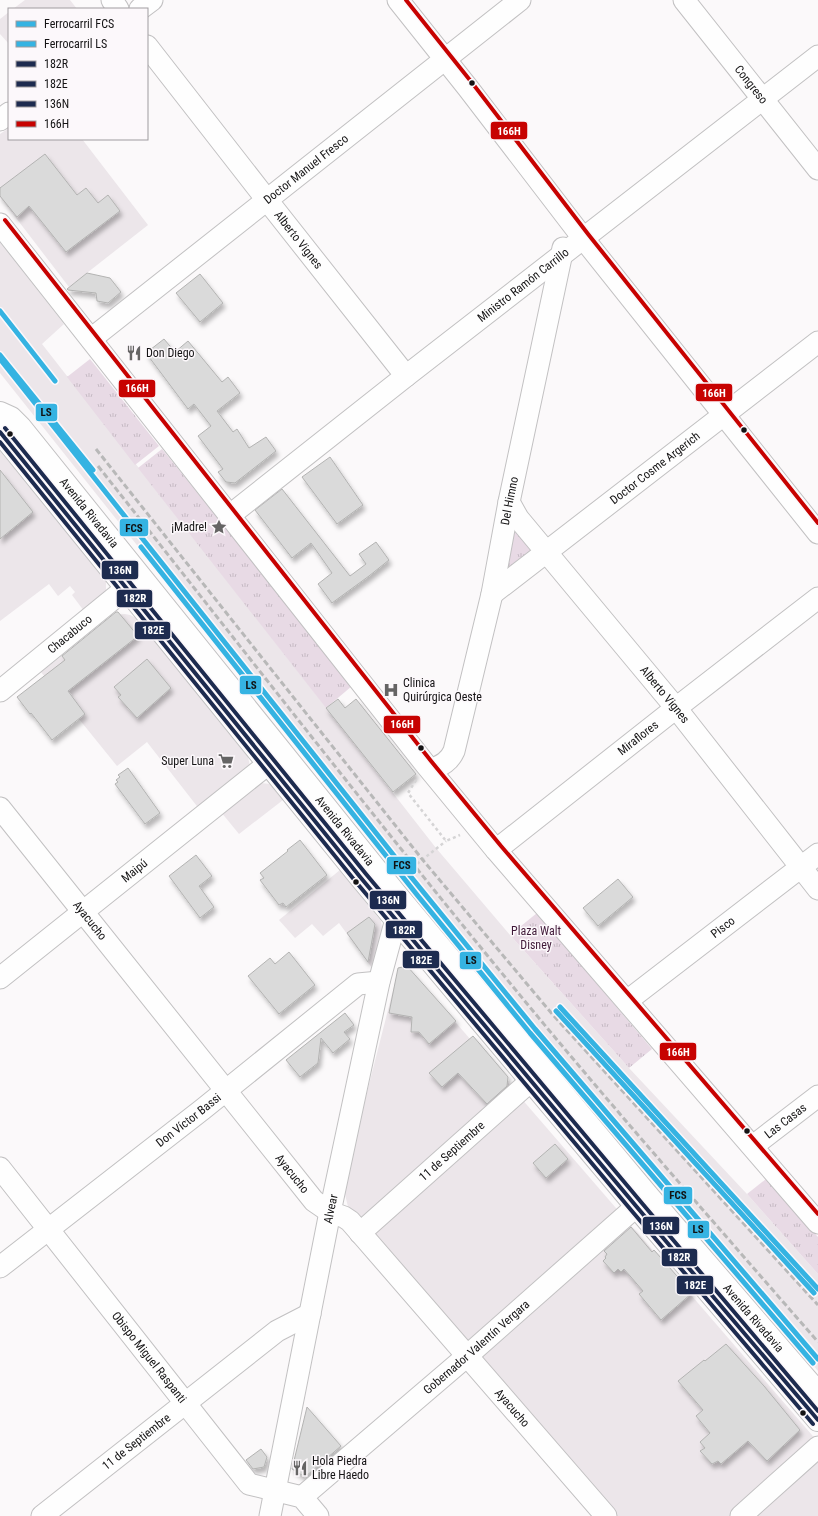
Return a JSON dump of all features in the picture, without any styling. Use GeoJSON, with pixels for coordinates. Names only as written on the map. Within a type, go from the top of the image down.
{"type":"FeatureCollection","features":[{"type":"Feature","properties":{"kind":"main road","name":"Avenida Rivadavia"},"geometry":{"type":"LineString","coordinates":[[0,413],[11,418],[20,427],[133,583],[268,764],[402,913]]}},
{"type":"Feature","properties":{"kind":"main road","name":"Avenida Rivadavia"},"geometry":{"type":"LineString","coordinates":[[0,432],[133,583],[402,913],[642,1201],[818,1420]]}},
{"type":"Feature","properties":{"kind":"main road","name":"Avenida Rivadavia"},"geometry":{"type":"LineString","coordinates":[[642,1201],[818,1393]]}},
{"type":"Feature","properties":{"kind":"street"},"geometry":{"type":"LineString","coordinates":[[141,8],[152,0]]}},
{"type":"Feature","properties":{"kind":"street"},"geometry":{"type":"LineString","coordinates":[[398,0],[468,88],[583,238],[818,533]]}},
{"type":"Feature","properties":{"kind":"street","name":"Doctor Manuel Fresco"},"geometry":{"type":"LineString","coordinates":[[91,339],[520,0]]}},
{"type":"Feature","properties":{"kind":"street","name":"Congreso"},"geometry":{"type":"LineString","coordinates":[[684,0],[818,169]]}},
{"type":"Feature","properties":{"kind":"street","name":"Alberto Vignes"},"geometry":{"type":"LineString","coordinates":[[148,47],[406,376]]}},
{"type":"Feature","properties":{"kind":"street","name":"Ministro Ramón Carrillo"},"geometry":{"type":"LineString","coordinates":[[229,516],[406,376],[818,56]]}},
{"type":"Feature","properties":{"kind":"street"},"geometry":{"type":"LineString","coordinates":[[0,120],[8,114]]}},
{"type":"Feature","properties":{"kind":"street","name":"Del Himno"},"geometry":{"type":"LineString","coordinates":[[429,768],[445,764],[450,759],[454,751],[492,594],[509,502],[569,220]]}},
{"type":"Feature","properties":{"kind":"street"},"geometry":{"type":"LineString","coordinates":[[0,224],[229,516],[496,850],[818,1223]]}},
{"type":"Feature","properties":{"kind":"street","name":"Doctor Cosme Argerich"},"geometry":{"type":"LineString","coordinates":[[492,594],[818,342]]}},
{"type":"Feature","properties":{"kind":"street","name":"Alberto Vignes"},"geometry":{"type":"LineString","coordinates":[[509,502],[518,518],[676,708],[818,889]]}},
{"type":"Feature","properties":{"kind":"street","name":"Chacabuco"},"geometry":{"type":"LineString","coordinates":[[0,691],[133,583]]}},
{"type":"Feature","properties":{"kind":"street","name":"Miraflores"},"geometry":{"type":"LineString","coordinates":[[496,850],[818,598]]}},
{"type":"Feature","properties":{"kind":"street","name":"Maipú"},"geometry":{"type":"LineString","coordinates":[[0,978],[268,764]]}},
{"type":"Feature","properties":{"kind":"street","name":"Ayacucho"},"geometry":{"type":"LineString","coordinates":[[0,808],[314,1201],[330,1212],[350,1221],[606,1516]]}},
{"type":"Feature","properties":{"kind":"street","name":"Pisco"},"geometry":{"type":"LineString","coordinates":[[627,1001],[818,854]]}},
{"type":"Feature","properties":{"kind":"street","name":"Alvear"},"geometry":{"type":"LineString","coordinates":[[269,1516],[330,1212],[379,982],[402,913]]}},
{"type":"Feature","properties":{"kind":"street","name":"Don Víctor Bassi"},"geometry":{"type":"LineString","coordinates":[[0,1267],[225,1091],[358,984],[379,982]]}},
{"type":"Feature","properties":{"kind":"street","name":"11 de Septiembre"},"geometry":{"type":"LineString","coordinates":[[360,1233],[537,1075]]}},
{"type":"Feature","properties":{"kind":"street","name":"Las Casas"},"geometry":{"type":"LineString","coordinates":[[753,1146],[818,1096]]}},
{"type":"Feature","properties":{"kind":"street","name":"Obispo Miguel Raspanti"},"geometry":{"type":"LineString","coordinates":[[0,1168],[249,1484],[302,1497]]}},
{"type":"Feature","properties":{"kind":"street","name":"Gobernador Valentín Vergara"},"geometry":{"type":"LineString","coordinates":[[302,1497],[467,1356],[642,1201]]}},
{"type":"Feature","properties":{"kind":"street","name":"11 de Septiembre"},"geometry":{"type":"LineString","coordinates":[[42,1516],[277,1331],[310,1314]]}},
{"type":"Feature","properties":{"kind":"street"},"geometry":{"type":"LineString","coordinates":[[741,1516],[818,1447]]}},
{"type":"Feature","properties":{"kind":"street"},"geometry":{"type":"LineString","coordinates":[[302,1497],[318,1516]]}},
{"type":"Feature","properties":{"kind":"path"},"geometry":{"type":"LineString","coordinates":[[429,768],[408,793],[446,841]]}},
{"type":"Feature","properties":{"kind":"path"},"geometry":{"type":"LineString","coordinates":[[399,878],[446,841],[465,832]]}},
{"type":"Feature","properties":{"kind":"shaded area"},"geometry":{"type":"Polygon","coordinates":[[[25,0],[70,0],[76,8],[14,8],[25,0]]]}},
{"type":"Feature","properties":{"kind":"shaded area"},"geometry":{"type":"Polygon","coordinates":[[[8,13],[8,43],[0,34],[0,19],[8,13]]]}},
{"type":"Feature","properties":{"kind":"shaded area"},"geometry":{"type":"Polygon","coordinates":[[[8,129],[8,140],[83,140],[148,225],[69,287],[0,197],[0,134],[8,129]]]}},
{"type":"Feature","properties":{"kind":"shaded area"},"geometry":{"type":"Polygon","coordinates":[[[0,242],[64,324],[42,344],[436,848],[510,935],[629,1068],[747,1194],[818,1274],[818,1371],[484,983],[0,373],[0,242]]]}},
{"type":"Feature","properties":{"kind":"shaded area"},"geometry":{"type":"Polygon","coordinates":[[[0,451],[106,581],[106,592],[84,611],[72,595],[75,592],[70,586],[58,596],[49,584],[0,621],[0,451]]]}},
{"type":"Feature","properties":{"kind":"shaded area"},"geometry":{"type":"Polygon","coordinates":[[[125,614],[136,618],[248,757],[250,766],[200,810],[147,742],[117,766],[41,672],[114,615],[125,614]]]}},
{"type":"Feature","properties":{"kind":"shaded area"},"geometry":{"type":"Polygon","coordinates":[[[261,783],[270,784],[283,800],[239,834],[221,812],[261,783]]]}},
{"type":"Feature","properties":{"kind":"shaded area"},"geometry":{"type":"Polygon","coordinates":[[[340,870],[381,921],[383,933],[375,972],[339,923],[323,936],[312,924],[295,938],[279,920],[340,870]]]}},
{"type":"Feature","properties":{"kind":"shaded area"},"geometry":{"type":"Polygon","coordinates":[[[407,966],[818,1442],[818,1516],[610,1516],[349,1211],[343,1186],[399,967],[407,966]]]}},
{"type":"Feature","properties":{"kind":"green space"},"geometry":{"type":"Polygon","coordinates":[[[90,359],[159,446],[135,465],[67,377],[90,359]]]}},
{"type":"Feature","properties":{"kind":"green space"},"geometry":{"type":"Polygon","coordinates":[[[162,449],[352,686],[326,708],[138,468],[162,449]]]}},
{"type":"Feature","properties":{"kind":"green space"},"geometry":{"type":"Polygon","coordinates":[[[514,528],[534,550],[506,571],[514,528]]]}},
{"type":"Feature","properties":{"kind":"green space","name":"Plaza Walt Disney"},"geometry":{"type":"Polygon","coordinates":[[[537,913],[652,1049],[629,1068],[510,935],[537,913]]]}},
{"type":"Feature","properties":{"kind":"green space"},"geometry":{"type":"Polygon","coordinates":[[[766,1179],[818,1237],[818,1274],[747,1194],[766,1179]]]}},
{"type":"Feature","properties":{"kind":"building"},"geometry":{"type":"Polygon","coordinates":[[[45,154],[77,195],[86,188],[98,203],[108,195],[120,211],[66,252],[29,206],[17,217],[0,196],[0,188],[45,154]]]}},
{"type":"Feature","properties":{"kind":"building"},"geometry":{"type":"Polygon","coordinates":[[[87,273],[110,278],[121,292],[108,303],[97,301],[96,293],[67,289],[87,273]]]}},
{"type":"Feature","properties":{"kind":"building"},"geometry":{"type":"Polygon","coordinates":[[[200,274],[223,303],[200,322],[176,293],[200,274]]]}},
{"type":"Feature","properties":{"kind":"building"},"geometry":{"type":"Polygon","coordinates":[[[164,339],[175,352],[188,341],[222,382],[228,377],[240,393],[217,411],[233,432],[237,429],[249,448],[266,437],[276,451],[235,483],[226,482],[218,472],[223,469],[198,436],[211,426],[194,404],[188,409],[146,353],[164,339]]]}},
{"type":"Feature","properties":{"kind":"building"},"geometry":{"type":"Polygon","coordinates":[[[330,457],[363,505],[337,524],[302,477],[330,457]]]}},
{"type":"Feature","properties":{"kind":"building"},"geometry":{"type":"Polygon","coordinates":[[[0,470],[33,512],[0,539],[0,470]]]}},
{"type":"Feature","properties":{"kind":"building"},"geometry":{"type":"Polygon","coordinates":[[[282,489],[350,576],[366,564],[359,554],[376,542],[389,560],[332,603],[318,584],[332,573],[311,543],[292,558],[255,510],[282,489]]]}},
{"type":"Feature","properties":{"kind":"building"},"geometry":{"type":"Polygon","coordinates":[[[116,612],[118,612],[138,636],[68,691],[85,714],[52,740],[17,697],[65,660],[62,656],[116,612]]]}},
{"type":"Feature","properties":{"kind":"building"},"geometry":{"type":"Polygon","coordinates":[[[147,659],[171,688],[137,718],[118,697],[121,695],[114,687],[147,659]]]}},
{"type":"Feature","properties":{"kind":"building"},"geometry":{"type":"Polygon","coordinates":[[[338,699],[345,708],[356,699],[416,774],[393,792],[326,708],[338,699]]]}},
{"type":"Feature","properties":{"kind":"building"},"geometry":{"type":"Polygon","coordinates":[[[128,768],[160,813],[145,824],[115,784],[118,782],[116,780],[120,777],[118,775],[128,768]]]}},
{"type":"Feature","properties":{"kind":"building"},"geometry":{"type":"Polygon","coordinates":[[[300,840],[327,875],[286,907],[283,903],[279,905],[260,880],[264,878],[260,873],[300,840]]]}},
{"type":"Feature","properties":{"kind":"building"},"geometry":{"type":"Polygon","coordinates":[[[196,855],[212,876],[199,886],[214,907],[200,918],[169,876],[196,855]]]}},
{"type":"Feature","properties":{"kind":"building"},"geometry":{"type":"Polygon","coordinates":[[[618,879],[633,897],[598,926],[583,908],[618,879]]]}},
{"type":"Feature","properties":{"kind":"building"},"geometry":{"type":"Polygon","coordinates":[[[369,917],[375,924],[368,962],[347,933],[369,917]]]}},
{"type":"Feature","properties":{"kind":"building"},"geometry":{"type":"Polygon","coordinates":[[[289,952],[315,985],[279,1014],[248,976],[270,958],[275,964],[289,952]]]}},
{"type":"Feature","properties":{"kind":"building"},"geometry":{"type":"Polygon","coordinates":[[[407,966],[456,1021],[429,1044],[419,1032],[411,1032],[412,1017],[389,1013],[398,968],[407,966]]]}},
{"type":"Feature","properties":{"kind":"building"},"geometry":{"type":"Polygon","coordinates":[[[345,1013],[354,1025],[344,1032],[350,1039],[333,1053],[321,1038],[318,1063],[300,1077],[286,1060],[345,1013]]]}},
{"type":"Feature","properties":{"kind":"building"},"geometry":{"type":"Polygon","coordinates":[[[473,1036],[508,1077],[507,1086],[487,1104],[458,1073],[442,1087],[429,1073],[473,1036]]]}},
{"type":"Feature","properties":{"kind":"building"},"geometry":{"type":"Polygon","coordinates":[[[555,1144],[568,1159],[546,1178],[533,1163],[555,1144]]]}},
{"type":"Feature","properties":{"kind":"building"},"geometry":{"type":"Polygon","coordinates":[[[631,1227],[652,1252],[654,1250],[692,1293],[661,1320],[639,1294],[643,1291],[624,1269],[621,1272],[618,1269],[614,1273],[603,1261],[607,1254],[604,1251],[631,1227]]]}},
{"type":"Feature","properties":{"kind":"building"},"geometry":{"type":"Polygon","coordinates":[[[726,1344],[764,1386],[800,1430],[767,1461],[748,1441],[721,1464],[718,1461],[712,1464],[700,1451],[705,1448],[700,1442],[710,1433],[696,1416],[703,1410],[678,1381],[726,1344]]]}},
{"type":"Feature","properties":{"kind":"building"},"geometry":{"type":"Polygon","coordinates":[[[307,1407],[341,1446],[305,1477],[292,1469],[307,1407]]]}},
{"type":"Feature","properties":{"kind":"building"},"geometry":{"type":"Polygon","coordinates":[[[261,1449],[267,1457],[264,1467],[253,1469],[246,1460],[261,1449]]]}},
{"type":"Feature","properties":{"kind":"railway"},"geometry":{"type":"LineString","coordinates":[[96,449],[422,859],[553,1015],[818,1305]]}},
{"type":"Feature","properties":{"kind":"railway"},"geometry":{"type":"LineString","coordinates":[[98,466],[319,746],[486,954],[611,1104],[818,1342]]}},
{"type":"Feature","properties":{"kind":"rail line","name":"FCS"},"geometry":{"type":"LineString","coordinates":[[0,311],[55,381]]}},
{"type":"Feature","properties":{"kind":"rail line","name":"LS"},"geometry":{"type":"LineString","coordinates":[[0,355],[93,470]]}},
{"type":"Feature","properties":{"kind":"rail line","name":"FCS"},"geometry":{"type":"LineString","coordinates":[[0,359],[407,872],[535,1029],[818,1359]]}},
{"type":"Feature","properties":{"kind":"rail line","name":"LS"},"geometry":{"type":"LineString","coordinates":[[141,547],[418,896],[530,1033],[813,1363]]}},
{"type":"Feature","properties":{"kind":"rail line","name":"FCS"},"geometry":{"type":"LineString","coordinates":[[560,1007],[818,1289]]}},
{"type":"Feature","properties":{"kind":"rail line","name":"LS"},"geometry":{"type":"LineString","coordinates":[[556,1011],[814,1293]]}},
{"type":"Feature","properties":{"kind":"transit line","name":"166H"},"geometry":{"type":"LineString","coordinates":[[406,0],[473,84],[588,234],[818,523]]}},
{"type":"Feature","properties":{"kind":"transit line","name":"166H"},"geometry":{"type":"LineString","coordinates":[[5,220],[431,761],[501,846],[818,1214]]}},
{"type":"Feature","properties":{"kind":"transit line","name":"136N"},"geometry":{"type":"LineString","coordinates":[[5,428],[366,874],[818,1411]]}},
{"type":"Feature","properties":{"kind":"transit line","name":"182R"},"geometry":{"type":"LineString","coordinates":[[0,432],[361,878],[818,1420]]}},
{"type":"Feature","properties":{"kind":"transit line","name":"182E"},"geometry":{"type":"LineString","coordinates":[[0,442],[356,882],[813,1424]]}},
{"type":"Feature","properties":{"kind":"place","name":"Don Diego"},"geometry":{"type":"Point","coordinates":[134,353]}},
{"type":"Feature","properties":{"kind":"place","name":"¡Madre!"},"geometry":{"type":"Point","coordinates":[219,527]}},
{"type":"Feature","properties":{"kind":"place","name":"Clinica Quirúrgica Oeste"},"geometry":{"type":"Point","coordinates":[391,690]}},
{"type":"Feature","properties":{"kind":"place","name":"Super Luna"},"geometry":{"type":"Point","coordinates":[226,761]}},
{"type":"Feature","properties":{"kind":"place","name":"Hola Piedra Libre Haedo"},"geometry":{"type":"Point","coordinates":[300,1468]}}]}
